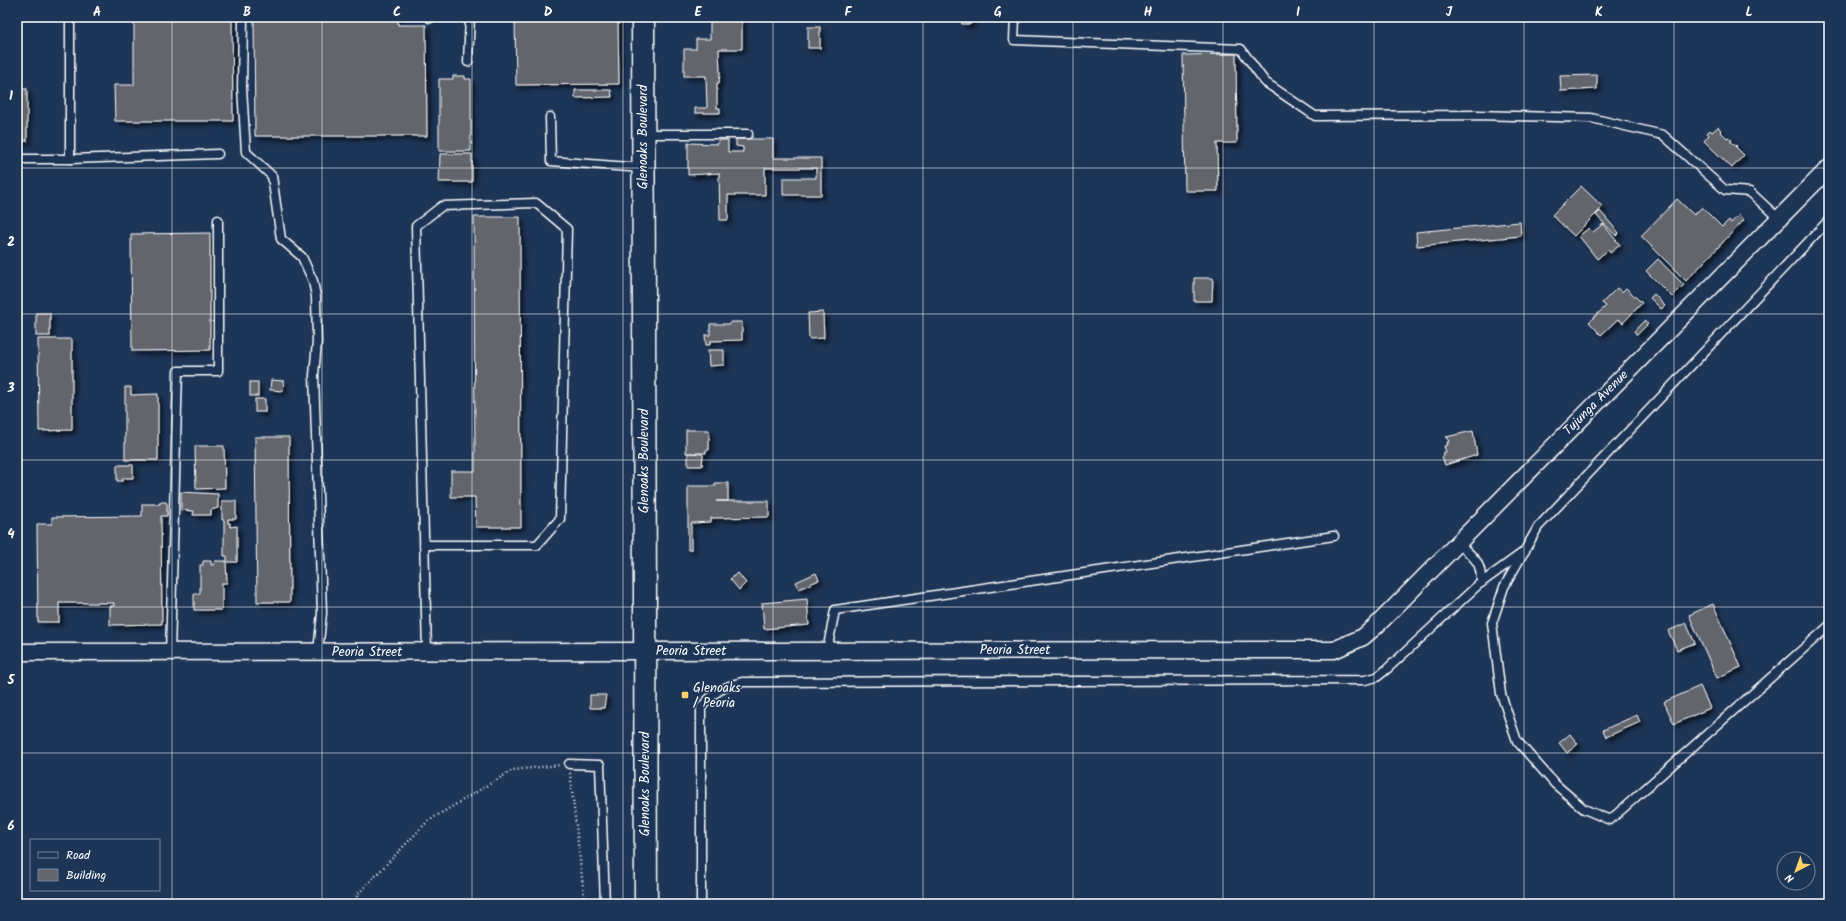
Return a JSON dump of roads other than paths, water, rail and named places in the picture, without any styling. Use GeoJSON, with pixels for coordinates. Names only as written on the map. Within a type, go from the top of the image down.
{"type":"FeatureCollection","features":[{"type":"Feature","properties":{"kind":"main road","name":"Glenoaks Boulevard"},"geometry":{"type":"LineString","coordinates":[[643,17],[646,904]]}},
{"type":"Feature","properties":{"kind":"street","name":"Tujunga Avenue"},"geometry":{"type":"LineString","coordinates":[[1363,637],[1376,626],[1829,168]]}},
{"type":"Feature","properties":{"kind":"street","name":"Peoria Street"},"geometry":{"type":"LineString","coordinates":[[17,652],[170,653],[1334,650],[1363,637]]}},
{"type":"Feature","properties":{"kind":"lane"},"geometry":{"type":"LineString","coordinates":[[70,17],[70,159]]}},
{"type":"Feature","properties":{"kind":"lane"},"geometry":{"type":"LineString","coordinates":[[243,17],[242,88],[246,152],[272,176],[281,239],[302,257],[313,281],[316,297],[317,342],[314,375],[322,613],[318,652]]}},
{"type":"Feature","properties":{"kind":"lane"},"geometry":{"type":"LineString","coordinates":[[468,62],[470,17]]}},
{"type":"Feature","properties":{"kind":"lane"},"geometry":{"type":"LineString","coordinates":[[1015,17],[1014,40],[1241,49],[1265,82],[1315,116],[1478,115],[1591,118],[1663,135],[1724,190],[1750,192],[1779,219]]}},
{"type":"Feature","properties":{"kind":"lane"},"geometry":{"type":"LineString","coordinates":[[550,117],[551,161],[643,168]]}},
{"type":"Feature","properties":{"kind":"lane"},"geometry":{"type":"LineString","coordinates":[[643,134],[748,134]]}},
{"type":"Feature","properties":{"kind":"lane"},"geometry":{"type":"LineString","coordinates":[[17,160],[218,154]]}},
{"type":"Feature","properties":{"kind":"lane"},"geometry":{"type":"LineString","coordinates":[[424,546],[537,545],[560,519],[567,229],[536,203],[442,206],[416,226],[424,546],[427,652]]}},
{"type":"Feature","properties":{"kind":"lane"},"geometry":{"type":"LineString","coordinates":[[170,653],[178,371],[218,371],[218,220]]}},
{"type":"Feature","properties":{"kind":"lane"},"geometry":{"type":"LineString","coordinates":[[1829,220],[1538,528],[1504,587],[1492,623],[1501,694],[1517,741],[1555,784],[1578,804],[1584,809],[1610,820],[1829,626]]}},
{"type":"Feature","properties":{"kind":"lane"},"geometry":{"type":"LineString","coordinates":[[827,651],[835,610],[1334,536]]}},
{"type":"Feature","properties":{"kind":"lane"},"geometry":{"type":"LineString","coordinates":[[1458,543],[1475,559],[1482,570],[1481,583]]}},
{"type":"Feature","properties":{"kind":"lane"},"geometry":{"type":"LineString","coordinates":[[701,904],[701,708],[710,696],[725,686],[742,682],[1365,680],[1377,677],[1387,669],[1481,583],[1525,552]]}},
{"type":"Feature","properties":{"kind":"lane"},"geometry":{"type":"LineString","coordinates":[[569,764],[600,765],[605,904]]}},
{"type":"Feature","properties":{"kind":"place","name":"Glenoaks / Peoria"},"geometry":{"type":"Point","coordinates":[685,695]}}]}
